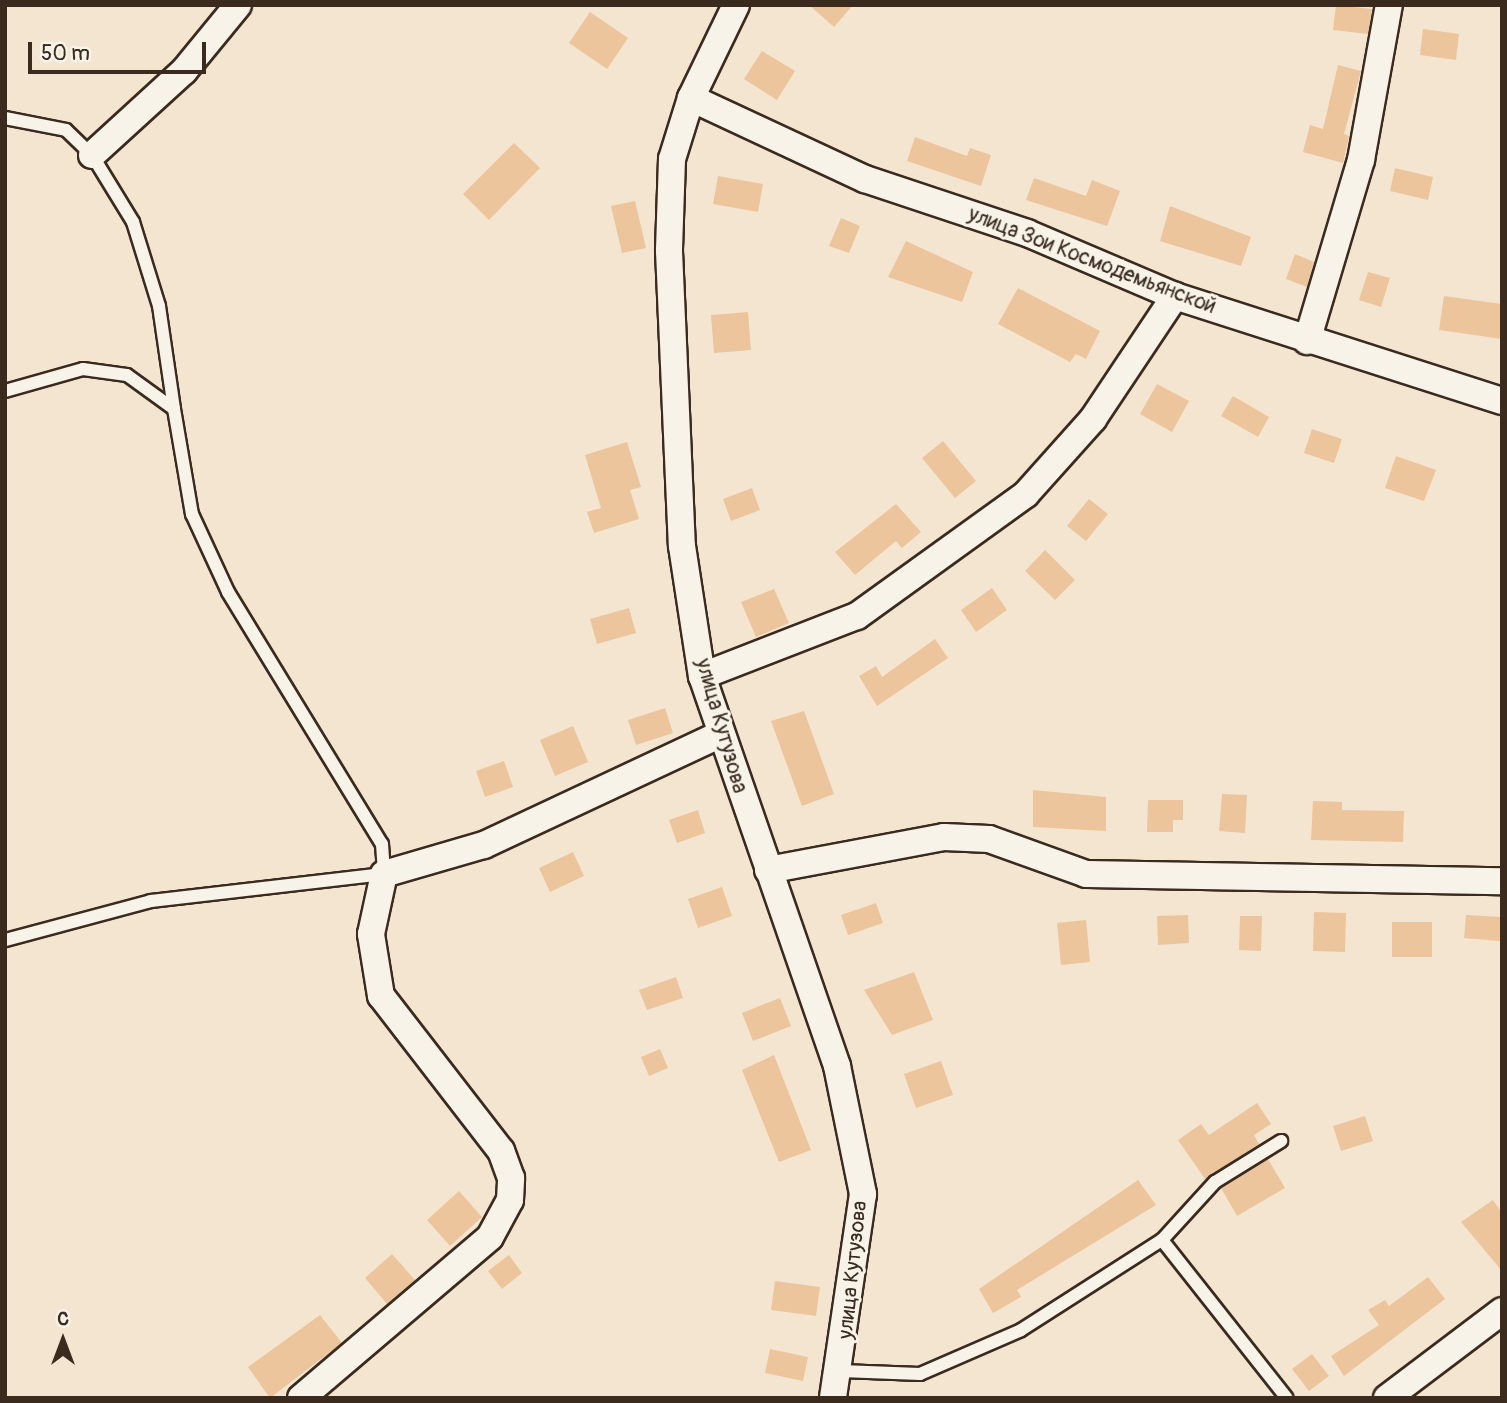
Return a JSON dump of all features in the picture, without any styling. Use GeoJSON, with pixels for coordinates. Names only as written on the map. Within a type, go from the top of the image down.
{"type":"FeatureCollection","features":[{"type":"Feature","properties":{"kind":"street"},"geometry":{"type":"LineString","coordinates":[[92,155],[184,71],[238,5]]}},
{"type":"Feature","properties":{"kind":"street","name":"улица Кутузова"},"geometry":{"type":"LineString","coordinates":[[736,5],[691,98],[672,159],[669,251],[682,546],[702,676],[719,735],[837,1066],[863,1194],[841,1371],[833,1398]]}},
{"type":"Feature","properties":{"kind":"street"},"geometry":{"type":"LineString","coordinates":[[1307,341],[1361,160],[1389,5]]}},
{"type":"Feature","properties":{"kind":"street","name":"улица Зои Космодемьянской"},"geometry":{"type":"LineString","coordinates":[[691,98],[865,179],[1027,233],[1175,296],[1307,341],[1502,401]]}},
{"type":"Feature","properties":{"kind":"street"},"geometry":{"type":"LineString","coordinates":[[702,676],[857,616],[1026,494],[1093,419],[1175,296]]}},
{"type":"Feature","properties":{"kind":"street"},"geometry":{"type":"LineString","coordinates":[[301,1398],[489,1237],[510,1200],[512,1178],[500,1152],[381,996],[371,934],[384,874],[484,845],[719,735]]}},
{"type":"Feature","properties":{"kind":"street"},"geometry":{"type":"LineString","coordinates":[[768,870],[944,837],[989,839],[1086,874],[1502,881]]}},
{"type":"Feature","properties":{"kind":"street"},"geometry":{"type":"LineString","coordinates":[[1387,1398],[1502,1311]]}},
{"type":"Feature","properties":{"kind":"lane"},"geometry":{"type":"LineString","coordinates":[[5,118],[66,130],[92,155],[133,222],[159,306],[192,514],[228,592],[382,844],[384,874],[151,901],[5,940]]}},
{"type":"Feature","properties":{"kind":"lane"},"geometry":{"type":"LineString","coordinates":[[5,391],[83,369],[127,375],[174,409]]}},
{"type":"Feature","properties":{"kind":"lane"},"geometry":{"type":"LineString","coordinates":[[841,1371],[920,1374],[1021,1329],[1161,1240],[1215,1182],[1281,1141]]}},
{"type":"Feature","properties":{"kind":"lane"},"geometry":{"type":"LineString","coordinates":[[1161,1240],[1287,1398]]}},
{"type":"Feature","properties":{"kind":"building"},"geometry":{"type":"Polygon","coordinates":[[[809,5],[853,5],[834,27],[809,5]]]}},
{"type":"Feature","properties":{"kind":"building"},"geometry":{"type":"Polygon","coordinates":[[[1336,5],[1372,9],[1368,34],[1333,30],[1336,5]]]}},
{"type":"Feature","properties":{"kind":"building"},"geometry":{"type":"Polygon","coordinates":[[[590,12],[628,38],[607,69],[569,43],[590,12]]]}},
{"type":"Feature","properties":{"kind":"building"},"geometry":{"type":"Polygon","coordinates":[[[1423,29],[1459,34],[1456,60],[1420,55],[1423,29]]]}},
{"type":"Feature","properties":{"kind":"building"},"geometry":{"type":"Polygon","coordinates":[[[762,51],[795,71],[777,100],[744,79],[762,51]]]}},
{"type":"Feature","properties":{"kind":"building"},"geometry":{"type":"Polygon","coordinates":[[[1338,65],[1361,71],[1344,134],[1349,136],[1343,163],[1303,152],[1310,125],[1323,129],[1338,65]]]}},
{"type":"Feature","properties":{"kind":"building"},"geometry":{"type":"Polygon","coordinates":[[[915,137],[967,156],[970,148],[991,155],[981,186],[907,161],[915,137]]]}},
{"type":"Feature","properties":{"kind":"building"},"geometry":{"type":"Polygon","coordinates":[[[514,143],[540,168],[489,220],[463,194],[514,143]]]}},
{"type":"Feature","properties":{"kind":"building"},"geometry":{"type":"Polygon","coordinates":[[[1395,168],[1433,177],[1428,200],[1390,191],[1395,168]]]}},
{"type":"Feature","properties":{"kind":"building"},"geometry":{"type":"Polygon","coordinates":[[[718,176],[763,184],[758,212],[713,204],[718,176]]]}},
{"type":"Feature","properties":{"kind":"building"},"geometry":{"type":"Polygon","coordinates":[[[1034,178],[1086,196],[1092,180],[1120,191],[1107,226],[1026,200],[1034,178]]]}},
{"type":"Feature","properties":{"kind":"building"},"geometry":{"type":"Polygon","coordinates":[[[635,201],[646,248],[622,253],[611,206],[635,201]]]}},
{"type":"Feature","properties":{"kind":"building"},"geometry":{"type":"Polygon","coordinates":[[[1170,206],[1251,237],[1241,266],[1160,241],[1170,206]]]}},
{"type":"Feature","properties":{"kind":"building"},"geometry":{"type":"Polygon","coordinates":[[[841,218],[860,226],[849,253],[829,246],[841,218]]]}},
{"type":"Feature","properties":{"kind":"building"},"geometry":{"type":"Polygon","coordinates":[[[906,241],[973,272],[962,302],[888,277],[906,241]]]}},
{"type":"Feature","properties":{"kind":"building"},"geometry":{"type":"Polygon","coordinates":[[[1295,254],[1314,262],[1307,287],[1286,279],[1295,254]]]}},
{"type":"Feature","properties":{"kind":"building"},"geometry":{"type":"Polygon","coordinates":[[[1368,272],[1390,278],[1381,307],[1359,300],[1368,272]]]}},
{"type":"Feature","properties":{"kind":"building"},"geometry":{"type":"Polygon","coordinates":[[[1018,288],[1100,331],[1086,359],[1076,354],[1070,362],[998,324],[1018,288]]]}},
{"type":"Feature","properties":{"kind":"building"},"geometry":{"type":"Polygon","coordinates":[[[1444,296],[1502,304],[1502,339],[1439,330],[1444,296]]]}},
{"type":"Feature","properties":{"kind":"building"},"geometry":{"type":"Polygon","coordinates":[[[748,312],[751,350],[714,353],[711,315],[748,312]]]}},
{"type":"Feature","properties":{"kind":"building"},"geometry":{"type":"Polygon","coordinates":[[[1157,384],[1189,401],[1172,432],[1140,414],[1157,384]]]}},
{"type":"Feature","properties":{"kind":"building"},"geometry":{"type":"Polygon","coordinates":[[[1233,396],[1269,417],[1258,437],[1221,416],[1233,396]]]}},
{"type":"Feature","properties":{"kind":"building"},"geometry":{"type":"Polygon","coordinates":[[[1312,429],[1342,439],[1334,463],[1304,453],[1312,429]]]}},
{"type":"Feature","properties":{"kind":"building"},"geometry":{"type":"Polygon","coordinates":[[[943,441],[976,481],[955,498],[922,458],[943,441]]]}},
{"type":"Feature","properties":{"kind":"building"},"geometry":{"type":"Polygon","coordinates":[[[627,442],[641,487],[630,490],[639,519],[594,533],[587,512],[601,508],[585,455],[627,442]]]}},
{"type":"Feature","properties":{"kind":"building"},"geometry":{"type":"Polygon","coordinates":[[[1396,456],[1436,470],[1424,501],[1385,488],[1396,456]]]}},
{"type":"Feature","properties":{"kind":"building"},"geometry":{"type":"Polygon","coordinates":[[[752,488],[760,510],[731,521],[723,499],[752,488]]]}},
{"type":"Feature","properties":{"kind":"building"},"geometry":{"type":"Polygon","coordinates":[[[1089,499],[1108,514],[1086,541],[1067,526],[1089,499]]]}},
{"type":"Feature","properties":{"kind":"building"},"geometry":{"type":"Polygon","coordinates":[[[896,504],[921,532],[902,548],[896,541],[855,575],[835,552],[896,504]]]}},
{"type":"Feature","properties":{"kind":"building"},"geometry":{"type":"Polygon","coordinates":[[[1045,550],[1075,580],[1055,600],[1025,571],[1045,550]]]}},
{"type":"Feature","properties":{"kind":"building"},"geometry":{"type":"Polygon","coordinates":[[[992,588],[1007,610],[976,632],[961,610],[992,588]]]}},
{"type":"Feature","properties":{"kind":"building"},"geometry":{"type":"Polygon","coordinates":[[[774,589],[789,623],[756,637],[741,602],[774,589]]]}},
{"type":"Feature","properties":{"kind":"building"},"geometry":{"type":"Polygon","coordinates":[[[629,608],[636,633],[597,644],[590,619],[629,608]]]}},
{"type":"Feature","properties":{"kind":"building"},"geometry":{"type":"Polygon","coordinates":[[[935,639],[948,658],[877,706],[859,676],[876,666],[882,677],[935,639]]]}},
{"type":"Feature","properties":{"kind":"building"},"geometry":{"type":"Polygon","coordinates":[[[665,708],[673,733],[636,745],[628,720],[665,708]]]}},
{"type":"Feature","properties":{"kind":"building"},"geometry":{"type":"Polygon","coordinates":[[[804,711],[834,794],[802,806],[771,721],[804,711]]]}},
{"type":"Feature","properties":{"kind":"building"},"geometry":{"type":"Polygon","coordinates":[[[573,726],[588,762],[555,776],[540,740],[573,726]]]}},
{"type":"Feature","properties":{"kind":"building"},"geometry":{"type":"Polygon","coordinates":[[[504,761],[513,787],[485,797],[476,771],[504,761]]]}},
{"type":"Feature","properties":{"kind":"building"},"geometry":{"type":"Polygon","coordinates":[[[1033,790],[1106,797],[1106,831],[1033,827],[1033,790]]]}},
{"type":"Feature","properties":{"kind":"building"},"geometry":{"type":"Polygon","coordinates":[[[1222,794],[1247,795],[1245,833],[1219,831],[1222,794]]]}},
{"type":"Feature","properties":{"kind":"building"},"geometry":{"type":"Polygon","coordinates":[[[1148,800],[1183,800],[1183,820],[1173,820],[1173,832],[1147,832],[1148,800]]]}},
{"type":"Feature","properties":{"kind":"building"},"geometry":{"type":"Polygon","coordinates":[[[1313,801],[1342,802],[1342,810],[1404,811],[1403,842],[1311,840],[1313,801]]]}},
{"type":"Feature","properties":{"kind":"building"},"geometry":{"type":"Polygon","coordinates":[[[698,810],[705,833],[677,843],[669,820],[698,810]]]}},
{"type":"Feature","properties":{"kind":"building"},"geometry":{"type":"Polygon","coordinates":[[[573,852],[584,876],[550,892],[539,868],[573,852]]]}},
{"type":"Feature","properties":{"kind":"building"},"geometry":{"type":"Polygon","coordinates":[[[722,887],[732,916],[698,928],[688,899],[722,887]]]}},
{"type":"Feature","properties":{"kind":"building"},"geometry":{"type":"Polygon","coordinates":[[[876,903],[883,923],[848,935],[841,915],[876,903]]]}},
{"type":"Feature","properties":{"kind":"building"},"geometry":{"type":"Polygon","coordinates":[[[1314,912],[1346,913],[1345,952],[1313,951],[1314,912]]]}},
{"type":"Feature","properties":{"kind":"building"},"geometry":{"type":"Polygon","coordinates":[[[1188,915],[1189,943],[1158,945],[1157,916],[1188,915]]]}},
{"type":"Feature","properties":{"kind":"building"},"geometry":{"type":"Polygon","coordinates":[[[1466,915],[1502,917],[1500,941],[1464,938],[1466,915]]]}},
{"type":"Feature","properties":{"kind":"building"},"geometry":{"type":"Polygon","coordinates":[[[1240,916],[1262,916],[1261,951],[1239,950],[1240,916]]]}},
{"type":"Feature","properties":{"kind":"building"},"geometry":{"type":"Polygon","coordinates":[[[1086,920],[1090,962],[1061,965],[1057,923],[1086,920]]]}},
{"type":"Feature","properties":{"kind":"building"},"geometry":{"type":"Polygon","coordinates":[[[1392,922],[1432,922],[1432,957],[1392,957],[1392,922]]]}},
{"type":"Feature","properties":{"kind":"building"},"geometry":{"type":"Polygon","coordinates":[[[914,972],[933,1020],[892,1035],[864,990],[914,972]]]}},
{"type":"Feature","properties":{"kind":"building"},"geometry":{"type":"Polygon","coordinates":[[[676,977],[683,998],[647,1010],[639,990],[676,977]]]}},
{"type":"Feature","properties":{"kind":"building"},"geometry":{"type":"Polygon","coordinates":[[[780,998],[791,1026],[753,1041],[742,1013],[780,998]]]}},
{"type":"Feature","properties":{"kind":"building"},"geometry":{"type":"Polygon","coordinates":[[[660,1049],[668,1068],[649,1076],[641,1057],[660,1049]]]}},
{"type":"Feature","properties":{"kind":"building"},"geometry":{"type":"Polygon","coordinates":[[[774,1055],[811,1150],[779,1162],[742,1070],[774,1055]]]}},
{"type":"Feature","properties":{"kind":"building"},"geometry":{"type":"Polygon","coordinates":[[[941,1061],[953,1095],[916,1108],[904,1074],[941,1061]]]}},
{"type":"Feature","properties":{"kind":"building"},"geometry":{"type":"Polygon","coordinates":[[[1257,1103],[1271,1124],[1254,1135],[1259,1144],[1205,1179],[1178,1140],[1201,1124],[1209,1135],[1257,1103]]]}},
{"type":"Feature","properties":{"kind":"building"},"geometry":{"type":"Polygon","coordinates":[[[1365,1116],[1373,1141],[1341,1151],[1333,1126],[1365,1116]]]}},
{"type":"Feature","properties":{"kind":"building"},"geometry":{"type":"Polygon","coordinates":[[[1268,1159],[1285,1188],[1237,1216],[1221,1188],[1268,1159]]]}},
{"type":"Feature","properties":{"kind":"building"},"geometry":{"type":"Polygon","coordinates":[[[1138,1180],[1156,1205],[1017,1290],[1021,1297],[993,1313],[979,1289],[1138,1180]]]}},
{"type":"Feature","properties":{"kind":"building"},"geometry":{"type":"Polygon","coordinates":[[[459,1191],[482,1217],[450,1246],[427,1220],[459,1191]]]}},
{"type":"Feature","properties":{"kind":"building"},"geometry":{"type":"Polygon","coordinates":[[[1493,1200],[1502,1213],[1502,1271],[1461,1222],[1493,1200]]]}},
{"type":"Feature","properties":{"kind":"building"},"geometry":{"type":"Polygon","coordinates":[[[392,1254],[415,1280],[387,1304],[365,1278],[392,1254]]]}},
{"type":"Feature","properties":{"kind":"building"},"geometry":{"type":"Polygon","coordinates":[[[509,1255],[522,1273],[502,1289],[488,1271],[509,1255]]]}},
{"type":"Feature","properties":{"kind":"building"},"geometry":{"type":"Polygon","coordinates":[[[1428,1277],[1445,1299],[1344,1376],[1331,1356],[1379,1325],[1368,1310],[1385,1300],[1389,1306],[1428,1277]]]}},
{"type":"Feature","properties":{"kind":"building"},"geometry":{"type":"Polygon","coordinates":[[[775,1281],[820,1287],[816,1316],[771,1310],[775,1281]]]}},
{"type":"Feature","properties":{"kind":"building"},"geometry":{"type":"Polygon","coordinates":[[[320,1315],[342,1343],[270,1398],[248,1367],[320,1315]]]}},
{"type":"Feature","properties":{"kind":"building"},"geometry":{"type":"Polygon","coordinates":[[[770,1349],[808,1357],[803,1381],[765,1373],[770,1349]]]}},
{"type":"Feature","properties":{"kind":"building"},"geometry":{"type":"Polygon","coordinates":[[[1312,1354],[1329,1376],[1309,1391],[1292,1369],[1312,1354]]]}}]}
